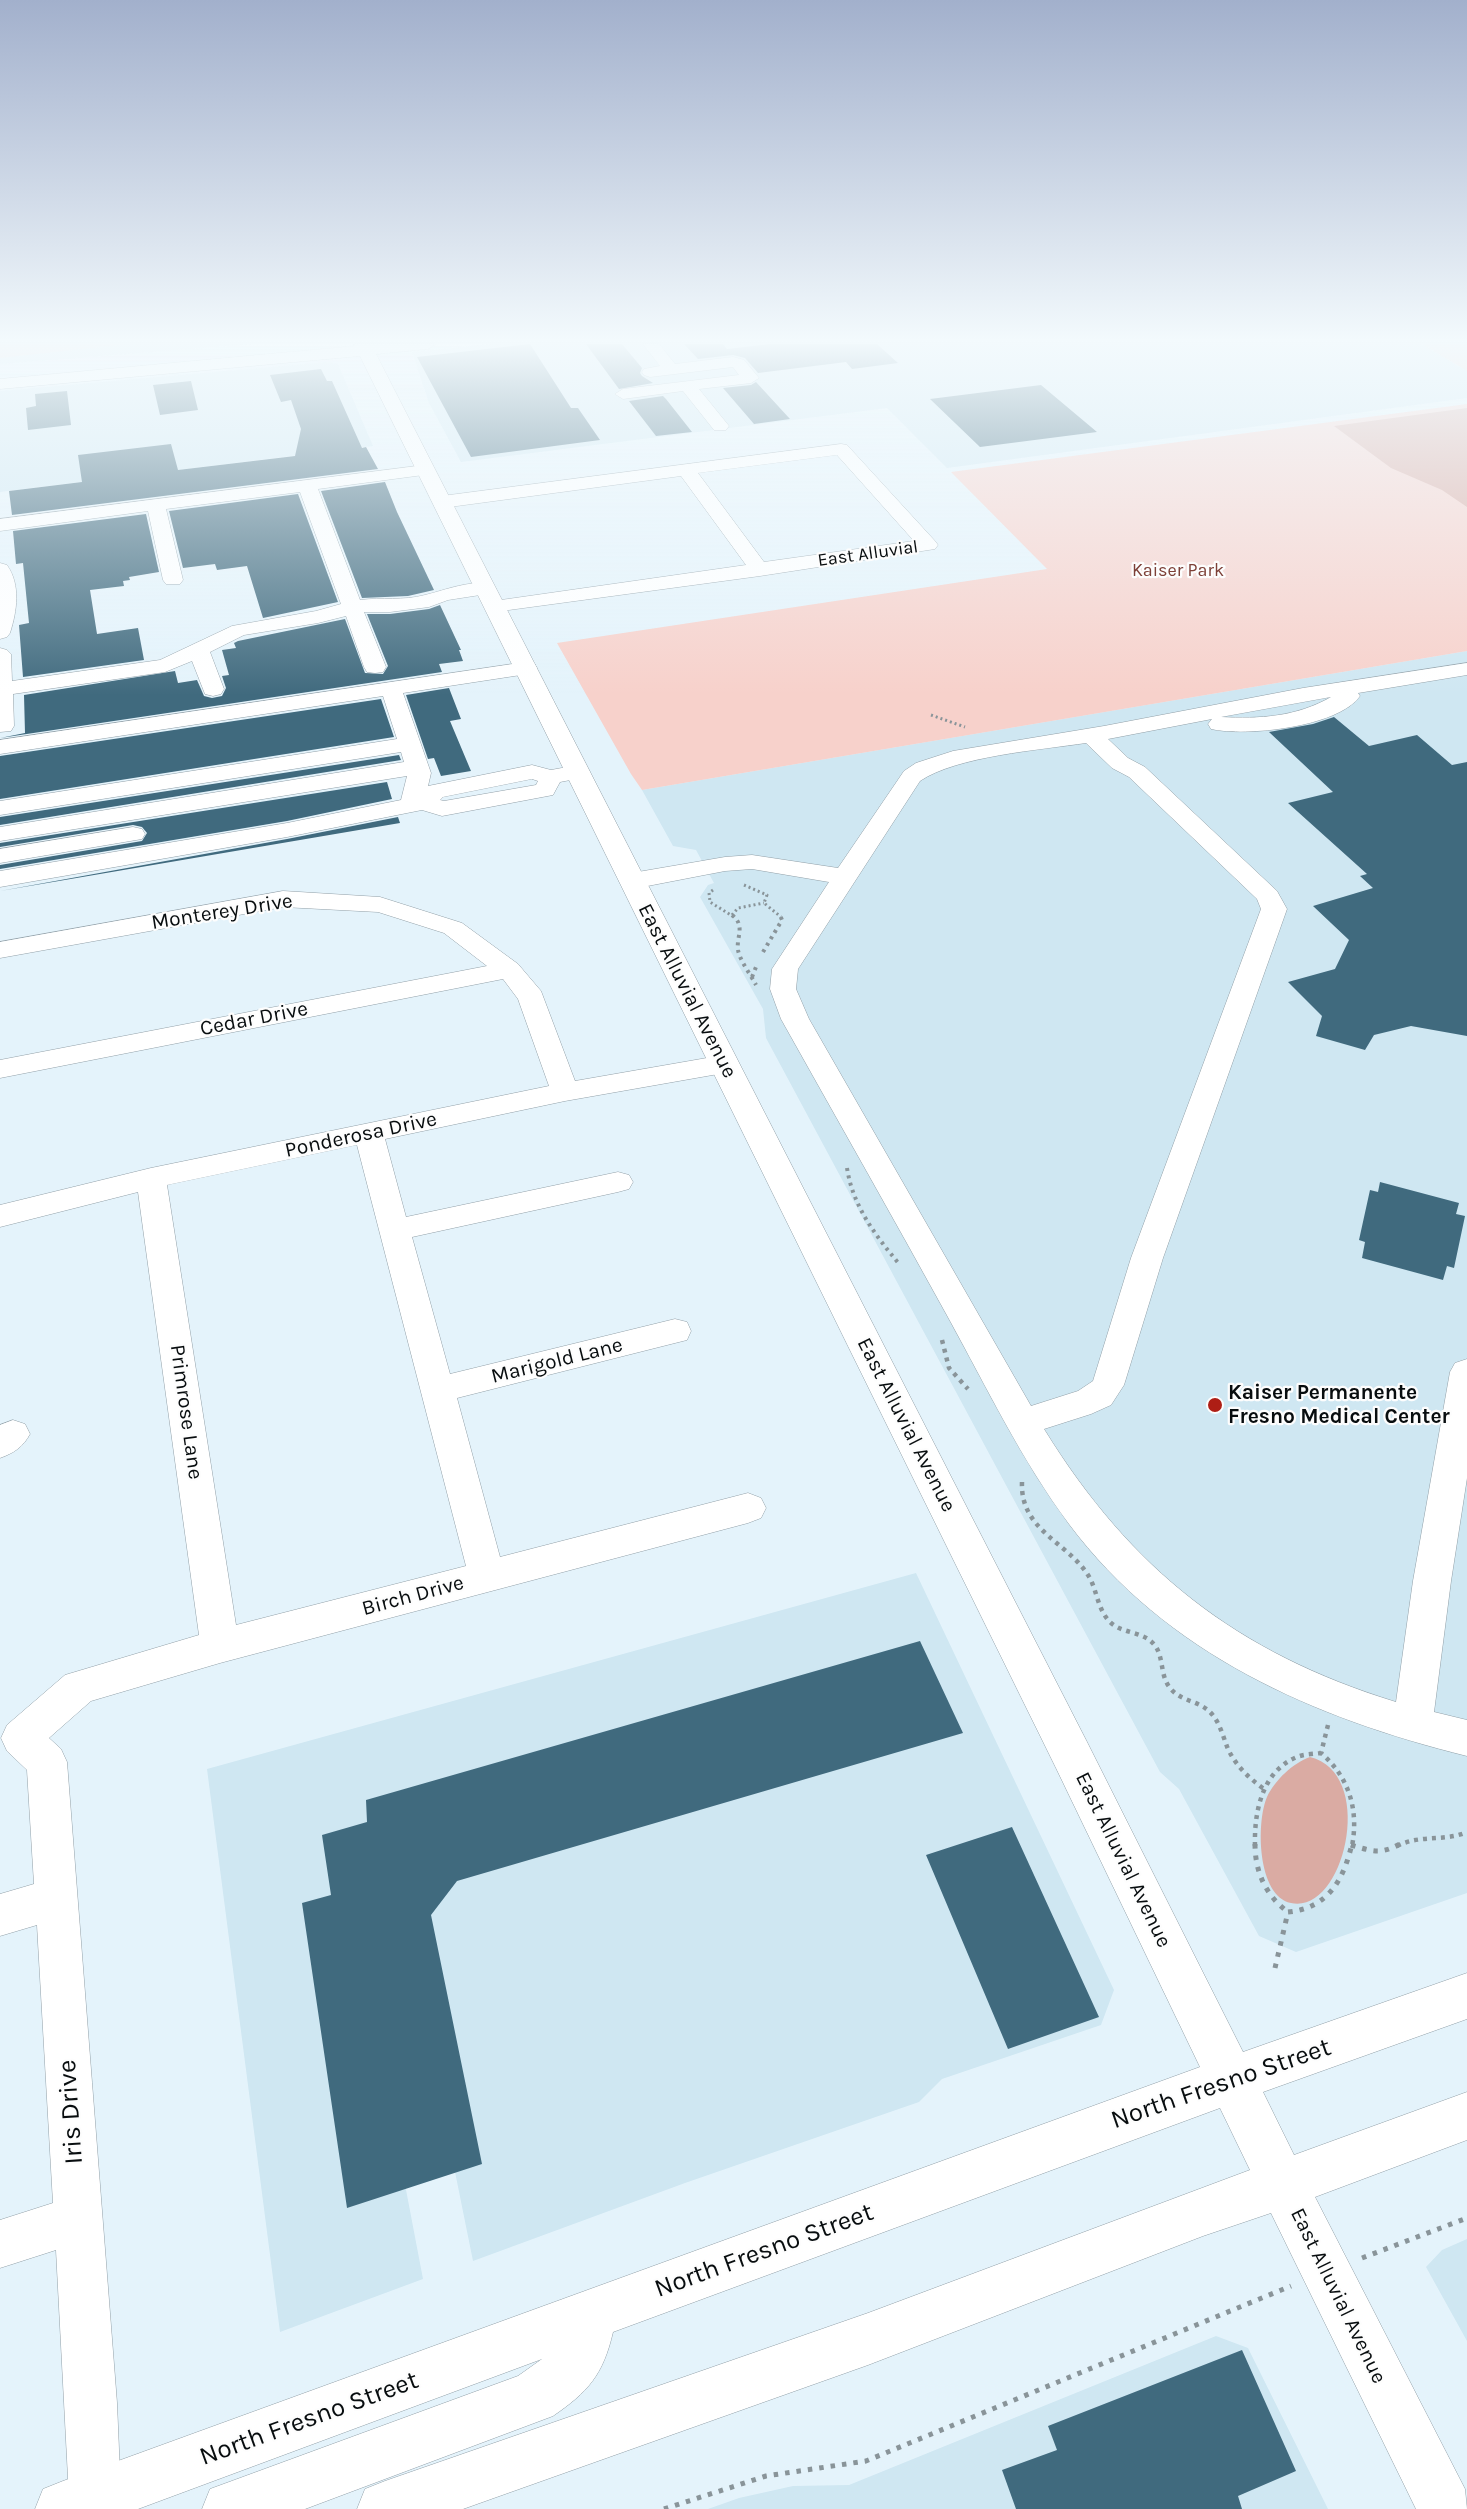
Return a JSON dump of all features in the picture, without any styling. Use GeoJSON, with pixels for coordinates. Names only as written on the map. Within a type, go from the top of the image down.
{"type":"FeatureCollection","features":[{"type":"Feature","properties":{"kind":"main road","name":"East Alluvial Avenue"},"geometry":{"type":"LineString","coordinates":[[421,461],[526,668],[565,775],[632,881],[1071,1754],[1445,2509]]}},
{"type":"Feature","properties":{"kind":"main road","name":"North Fresno Street"},"geometry":{"type":"LineString","coordinates":[[77,2505],[1231,2080],[1467,1996]]}},
{"type":"Feature","properties":{"kind":"main road"},"geometry":{"type":"LineString","coordinates":[[385,2509],[868,2339],[1203,2211],[1467,2116]]}},
{"type":"Feature","properties":{"kind":"main road"},"geometry":{"type":"LineString","coordinates":[[230,2509],[534,2397],[567,2375],[586,2346],[590,2315]]}},
{"type":"Feature","properties":{"kind":"street","name":"East Alluvial"},"geometry":{"type":"LineString","coordinates":[[442,502],[747,461]]}},
{"type":"Feature","properties":{"kind":"street","name":"East Alluvial"},"geometry":{"type":"LineString","coordinates":[[2,689],[165,666],[239,630],[318,617],[375,603],[390,606],[429,601],[435,593],[760,570],[928,545],[852,461]]}},
{"type":"Feature","properties":{"kind":"street"},"geometry":{"type":"LineString","coordinates":[[685,469],[760,570]]}},
{"type":"Feature","properties":{"kind":"street"},"geometry":{"type":"LineString","coordinates":[[0,525],[425,470]]}},
{"type":"Feature","properties":{"kind":"street"},"geometry":{"type":"LineString","coordinates":[[307,485],[375,667]]}},
{"type":"Feature","properties":{"kind":"street"},"geometry":{"type":"LineString","coordinates":[[156,504],[173,580]]}},
{"type":"Feature","properties":{"kind":"street"},"geometry":{"type":"LineString","coordinates":[[0,569],[4,577],[7,613],[0,633]]}},
{"type":"Feature","properties":{"kind":"street"},"geometry":{"type":"LineString","coordinates":[[199,650],[213,689]]}},
{"type":"Feature","properties":{"kind":"street"},"geometry":{"type":"LineString","coordinates":[[0,654],[2,736],[400,716]]}},
{"type":"Feature","properties":{"kind":"street"},"geometry":{"type":"LineString","coordinates":[[0,808],[400,716],[526,668]]}},
{"type":"Feature","properties":{"kind":"street"},"geometry":{"type":"LineString","coordinates":[[1466,670],[1303,695],[1098,734],[953,758],[924,768],[912,776],[898,794],[785,969],[783,989],[795,1019],[1049,1466],[1102,1539],[1132,1571],[1192,1622],[1230,1647],[1298,1682],[1413,1724],[1467,1738]]}},
{"type":"Feature","properties":{"kind":"street"},"geometry":{"type":"LineString","coordinates":[[0,767],[400,716]]}},
{"type":"Feature","properties":{"kind":"street"},"geometry":{"type":"LineString","coordinates":[[0,787],[400,716]]}},
{"type":"Feature","properties":{"kind":"street"},"geometry":{"type":"LineString","coordinates":[[400,716],[417,790]]}},
{"type":"Feature","properties":{"kind":"street"},"geometry":{"type":"LineString","coordinates":[[1019,1414],[1063,1410],[1102,1393],[1108,1384],[1163,1213],[1234,1018],[1252,977],[1274,909],[1268,896],[1137,772],[1120,763],[1098,734]]}},
{"type":"Feature","properties":{"kind":"street"},"geometry":{"type":"LineString","coordinates":[[0,834],[417,790],[497,789],[532,772],[565,775]]}},
{"type":"Feature","properties":{"kind":"street"},"geometry":{"type":"LineString","coordinates":[[0,856],[417,790]]}},
{"type":"Feature","properties":{"kind":"street"},"geometry":{"type":"LineString","coordinates":[[0,879],[297,828],[417,790]]}},
{"type":"Feature","properties":{"kind":"street"},"geometry":{"type":"LineString","coordinates":[[632,881],[725,864],[752,862],[844,877]]}},
{"type":"Feature","properties":{"kind":"street","name":"Monterey Drive"},"geometry":{"type":"LineString","coordinates":[[0,950],[283,899],[380,905],[453,928],[509,970],[531,997],[565,1092]]}},
{"type":"Feature","properties":{"kind":"street","name":"Cedar Drive"},"geometry":{"type":"LineString","coordinates":[[0,1069],[509,970]]}},
{"type":"Feature","properties":{"kind":"street","name":"Ponderosa Drive"},"geometry":{"type":"LineString","coordinates":[[0,1216],[151,1178],[565,1092],[724,1064]]}},
{"type":"Feature","properties":{"kind":"street"},"geometry":{"type":"LineString","coordinates":[[369,1134],[487,1576]]}},
{"type":"Feature","properties":{"kind":"street","name":"Primrose Lane"},"geometry":{"type":"LineString","coordinates":[[151,1178],[220,1646]]}},
{"type":"Feature","properties":{"kind":"street"},"geometry":{"type":"LineString","coordinates":[[395,1230],[618,1182]]}},
{"type":"Feature","properties":{"kind":"street","name":"Marigold Lane"},"geometry":{"type":"LineString","coordinates":[[438,1390],[675,1331]]}},
{"type":"Feature","properties":{"kind":"street"},"geometry":{"type":"LineString","coordinates":[[1413,1724],[1432,1581],[1467,1372]]}},
{"type":"Feature","properties":{"kind":"street","name":"Birch Drive"},"geometry":{"type":"LineString","coordinates":[[79,1687],[220,1646],[748,1508]]}},
{"type":"Feature","properties":{"kind":"street","name":"Iris Drive"},"geometry":{"type":"LineString","coordinates":[[77,2505],[78,2219],[46,1762],[10,1729],[79,1687]]}},
{"type":"Feature","properties":{"kind":"street"},"geometry":{"type":"LineString","coordinates":[[0,1915],[55,1899]]}},
{"type":"Feature","properties":{"kind":"street"},"geometry":{"type":"LineString","coordinates":[[0,2244],[78,2219]]}},
{"type":"Feature","properties":{"kind":"path"},"geometry":{"type":"LineString","coordinates":[[932,715],[965,727]]}},
{"type":"Feature","properties":{"kind":"path"},"geometry":{"type":"LineString","coordinates":[[732,915],[738,908],[764,903]]}},
{"type":"Feature","properties":{"kind":"path"},"geometry":{"type":"LineString","coordinates":[[1321,1753],[1329,1722]]}},
{"type":"Feature","properties":{"kind":"path"},"geometry":{"type":"LineString","coordinates":[[1321,1753],[1342,1775],[1350,1797],[1355,1822],[1351,1845],[1346,1869],[1327,1897],[1308,1910],[1288,1912],[1275,1902],[1259,1874],[1254,1838],[1257,1807],[1271,1778],[1286,1764],[1297,1756],[1321,1753]]}},
{"type":"Feature","properties":{"kind":"path"},"geometry":{"type":"LineString","coordinates":[[1351,1845],[1376,1852],[1387,1851],[1411,1839],[1456,1837],[1467,1832]]}},
{"type":"Feature","properties":{"kind":"path"},"geometry":{"type":"LineString","coordinates":[[1275,1968],[1288,1912]]}},
{"type":"Feature","properties":{"kind":"path"},"geometry":{"type":"LineString","coordinates":[[1407,2241],[1467,2218]]}},
{"type":"Feature","properties":{"kind":"path"},"geometry":{"type":"LineString","coordinates":[[664,2509],[766,2476],[866,2461],[1240,2307]]}},
{"type":"Feature","properties":{"kind":"shaded area"},"geometry":{"type":"Polygon","coordinates":[[[0,461],[251,461],[0,492],[0,461]]]}},
{"type":"Feature","properties":{"kind":"shaded area"},"geometry":{"type":"Polygon","coordinates":[[[940,461],[998,461],[947,468],[940,461]]]}},
{"type":"Feature","properties":{"kind":"shaded area"},"geometry":{"type":"Polygon","coordinates":[[[1382,461],[1467,461],[1467,507],[1442,490],[1391,468],[1382,461]]]}},
{"type":"Feature","properties":{"kind":"shaded area","name":"Kaiser Permanente Fresno Medical Center"},"geometry":{"type":"Polygon","coordinates":[[[1467,651],[1467,1893],[1296,1952],[1259,1936],[1179,1789],[1160,1772],[766,1038],[763,1009],[700,897],[708,885],[714,883],[696,850],[673,846],[642,790],[1467,651]]]}},
{"type":"Feature","properties":{"kind":"shaded area"},"geometry":{"type":"Polygon","coordinates":[[[916,1573],[1114,1990],[1101,2025],[942,2079],[919,2102],[685,2183],[473,2261],[452,2157],[403,2174],[423,2279],[280,2332],[207,1769],[916,1573]]]}},
{"type":"Feature","properties":{"kind":"shaded area"},"geometry":{"type":"Polygon","coordinates":[[[1310,1757],[1331,1768],[1343,1788],[1348,1813],[1346,1840],[1338,1866],[1326,1888],[1310,1901],[1291,1903],[1280,1897],[1271,1887],[1262,1857],[1261,1823],[1263,1808],[1275,1784],[1291,1768],[1310,1757]]]}},
{"type":"Feature","properties":{"kind":"shaded area"},"geometry":{"type":"Polygon","coordinates":[[[1467,2239],[1467,2341],[1426,2267],[1442,2250],[1467,2239]]]}},
{"type":"Feature","properties":{"kind":"shaded area"},"geometry":{"type":"Polygon","coordinates":[[[1216,2336],[1248,2348],[1328,2509],[708,2509],[739,2498],[793,2486],[849,2485],[1216,2336]]]}},
{"type":"Feature","properties":{"kind":"green space","name":"Kaiser Park"},"geometry":{"type":"Polygon","coordinates":[[[1034,461],[1467,461],[1467,651],[642,790],[557,643],[1047,569],[951,472],[1034,461]]]}},
{"type":"Feature","properties":{"kind":"building"},"geometry":{"type":"Polygon","coordinates":[[[79,461],[176,461],[178,470],[252,461],[374,461],[378,469],[12,515],[9,491],[82,482],[79,461]]]}},
{"type":"Feature","properties":{"kind":"building"},"geometry":{"type":"Polygon","coordinates":[[[385,482],[434,590],[408,596],[362,598],[321,491],[385,482]]]}},
{"type":"Feature","properties":{"kind":"building"},"geometry":{"type":"Polygon","coordinates":[[[298,494],[338,602],[263,618],[247,566],[217,570],[215,564],[183,568],[169,511],[298,494]]]}},
{"type":"Feature","properties":{"kind":"building"},"geometry":{"type":"Polygon","coordinates":[[[146,514],[159,572],[129,577],[130,580],[123,581],[124,586],[90,590],[97,634],[138,628],[144,660],[23,677],[19,625],[29,623],[23,563],[16,564],[13,531],[146,514]]]}},
{"type":"Feature","properties":{"kind":"building"},"geometry":{"type":"Polygon","coordinates":[[[440,605],[461,650],[459,650],[463,661],[439,664],[442,672],[0,738],[25,733],[24,695],[175,671],[178,683],[197,680],[204,696],[212,698],[222,696],[226,688],[222,676],[229,675],[222,650],[236,648],[234,643],[238,641],[345,619],[365,673],[383,674],[388,666],[367,614],[390,614],[429,609],[440,605]]]}},
{"type":"Feature","properties":{"kind":"building"},"geometry":{"type":"Polygon","coordinates":[[[449,688],[461,719],[450,721],[471,771],[441,776],[434,758],[428,759],[406,695],[449,688]]]}},
{"type":"Feature","properties":{"kind":"building"},"geometry":{"type":"Polygon","coordinates":[[[381,699],[394,737],[0,799],[0,756],[381,699]]]}},
{"type":"Feature","properties":{"kind":"building"},"geometry":{"type":"Polygon","coordinates":[[[1334,717],[1369,746],[1417,735],[1452,765],[1467,762],[1467,1036],[1411,1026],[1374,1035],[1365,1050],[1316,1036],[1322,1016],[1288,982],[1335,969],[1349,940],[1313,906],[1373,888],[1360,876],[1367,874],[1288,803],[1333,792],[1269,732],[1313,724],[1334,717]]]}},
{"type":"Feature","properties":{"kind":"building"},"geometry":{"type":"Polygon","coordinates":[[[399,755],[401,760],[0,825],[0,817],[399,755]]]}},
{"type":"Feature","properties":{"kind":"building"},"geometry":{"type":"Polygon","coordinates":[[[387,782],[392,799],[287,821],[0,869],[0,865],[142,841],[147,833],[142,827],[133,825],[0,847],[0,843],[387,782]]]}},
{"type":"Feature","properties":{"kind":"building"},"geometry":{"type":"Polygon","coordinates":[[[398,817],[400,823],[0,891],[287,839],[398,817]]]}},
{"type":"Feature","properties":{"kind":"building"},"geometry":{"type":"Polygon","coordinates":[[[1380,1182],[1459,1203],[1456,1214],[1465,1216],[1454,1268],[1447,1266],[1443,1280],[1362,1258],[1365,1242],[1359,1240],[1370,1190],[1378,1192],[1380,1182]]]}},
{"type":"Feature","properties":{"kind":"building"},"geometry":{"type":"Polygon","coordinates":[[[920,1641],[963,1733],[457,1881],[431,1915],[482,2164],[347,2208],[302,1903],[331,1895],[322,1835],[367,1822],[366,1800],[920,1641]]]}},
{"type":"Feature","properties":{"kind":"building"},"geometry":{"type":"Polygon","coordinates":[[[1012,1827],[1099,2017],[1008,2049],[926,1855],[1012,1827]]]}},
{"type":"Feature","properties":{"kind":"building"},"geometry":{"type":"Polygon","coordinates":[[[1242,2350],[1296,2471],[1238,2496],[1242,2509],[1016,2509],[1002,2470],[1057,2450],[1048,2426],[1242,2350]]]}},
{"type":"Feature","properties":{"kind":"place","name":"Kaiser Permanente Fresno Medical Center"},"geometry":{"type":"Point","coordinates":[1215,1405]}}]}
